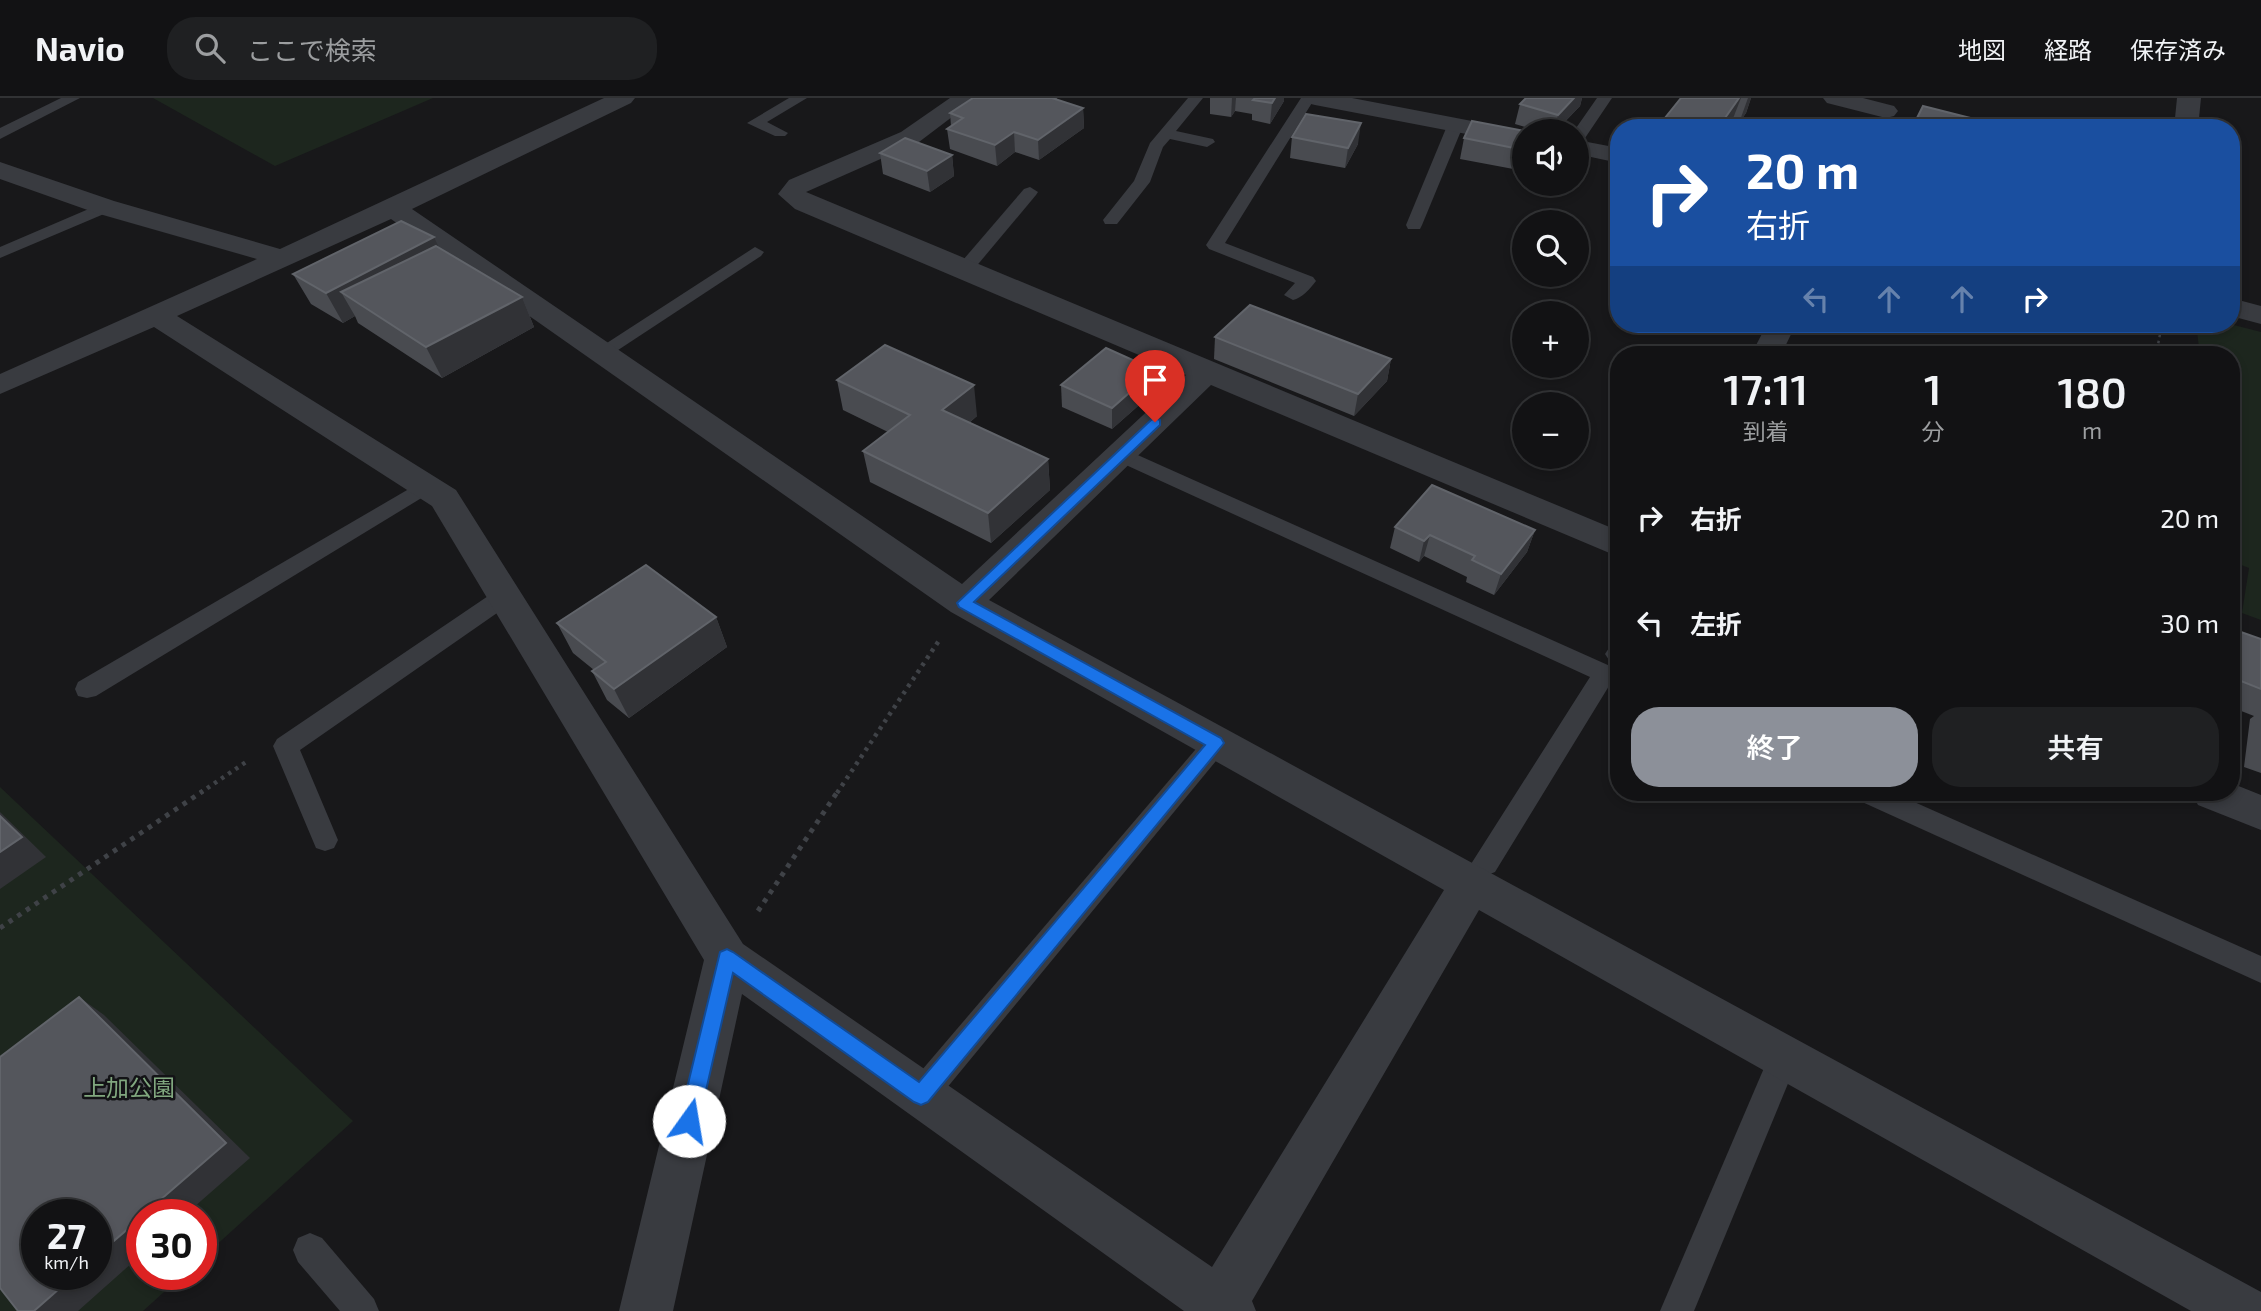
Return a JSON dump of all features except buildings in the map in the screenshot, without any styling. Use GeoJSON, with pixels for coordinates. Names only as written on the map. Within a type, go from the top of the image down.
{"type":"FeatureCollection","features":[{"type":"Feature","properties":{"kind":"street"},"geometry":{"type":"LineString","coordinates":[[0,385],[279,257],[393,208],[623,98]]}},
{"type":"Feature","properties":{"kind":"street"},"geometry":{"type":"LineString","coordinates":[[965,98],[910,137],[798,185],[790,194],[804,204],[1610,541]]}},
{"type":"Feature","properties":{"kind":"street"},"geometry":{"type":"LineString","coordinates":[[1315,98],[1344,100],[1455,126],[1512,136]]}},
{"type":"Feature","properties":{"kind":"street"},"geometry":{"type":"LineString","coordinates":[[1835,98],[1886,112]]}},
{"type":"Feature","properties":{"kind":"street"},"geometry":{"type":"LineString","coordinates":[[2187,119],[2189,98]]}},
{"type":"Feature","properties":{"kind":"street"},"geometry":{"type":"LineString","coordinates":[[1589,150],[1610,154]]}},
{"type":"Feature","properties":{"kind":"street"},"geometry":{"type":"LineString","coordinates":[[0,170],[105,207],[279,257]]}},
{"type":"Feature","properties":{"kind":"street"},"geometry":{"type":"LineString","coordinates":[[393,208],[964,603],[1216,743],[1478,874],[1784,1057],[2243,1311]]}},
{"type":"Feature","properties":{"kind":"street"},"geometry":{"type":"LineString","coordinates":[[2240,309],[2261,315]]}},
{"type":"Feature","properties":{"kind":"street"},"geometry":{"type":"LineString","coordinates":[[154,314],[444,498],[727,958],[1222,1309],[1478,874]]}},
{"type":"Feature","properties":{"kind":"street"},"geometry":{"type":"LineString","coordinates":[[964,603],[1205,373]]}},
{"type":"Feature","properties":{"kind":"street"},"geometry":{"type":"LineString","coordinates":[[2232,801],[2261,813]]}},
{"type":"Feature","properties":{"kind":"street"},"geometry":{"type":"LineString","coordinates":[[646,1311],[727,958]]}},
{"type":"Feature","properties":{"kind":"lane"},"geometry":{"type":"LineString","coordinates":[[0,134],[73,98]]}},
{"type":"Feature","properties":{"kind":"lane"},"geometry":{"type":"LineString","coordinates":[[780,133],[755,123],[800,98]]}},
{"type":"Feature","properties":{"kind":"lane"},"geometry":{"type":"LineString","coordinates":[[1111,220],[1142,182],[1156,146],[1196,98]]}},
{"type":"Feature","properties":{"kind":"lane"},"geometry":{"type":"LineString","coordinates":[[1293,295],[1307,281],[1214,245],[1308,98]]}},
{"type":"Feature","properties":{"kind":"lane"},"geometry":{"type":"LineString","coordinates":[[1589,121],[1605,98]]}},
{"type":"Feature","properties":{"kind":"lane"},"geometry":{"type":"LineString","coordinates":[[1414,225],[1455,126]]}},
{"type":"Feature","properties":{"kind":"lane"},"geometry":{"type":"LineString","coordinates":[[1166,134],[1207,142]]}},
{"type":"Feature","properties":{"kind":"lane"},"geometry":{"type":"LineString","coordinates":[[963,271],[1030,192]]}},
{"type":"Feature","properties":{"kind":"lane"},"geometry":{"type":"LineString","coordinates":[[0,253],[105,207]]}},
{"type":"Feature","properties":{"kind":"lane"},"geometry":{"type":"LineString","coordinates":[[602,352],[755,252]]}},
{"type":"Feature","properties":{"kind":"lane"},"geometry":{"type":"LineString","coordinates":[[1122,455],[1610,662]]}},
{"type":"Feature","properties":{"kind":"lane"},"geometry":{"type":"LineString","coordinates":[[87,689],[426,486]]}},
{"type":"Feature","properties":{"kind":"lane"},"geometry":{"type":"LineString","coordinates":[[326,840],[286,746],[505,596]]}},
{"type":"Feature","properties":{"kind":"lane"},"geometry":{"type":"LineString","coordinates":[[1478,874],[1610,672]]}},
{"type":"Feature","properties":{"kind":"lane"},"geometry":{"type":"LineString","coordinates":[[921,1095],[1216,743]]}},
{"type":"Feature","properties":{"kind":"lane"},"geometry":{"type":"LineString","coordinates":[[1887,801],[2261,970]]}},
{"type":"Feature","properties":{"kind":"lane"},"geometry":{"type":"LineString","coordinates":[[1677,1311],[1784,1057]]}},
{"type":"Feature","properties":{"kind":"lane"},"geometry":{"type":"LineString","coordinates":[[310,1250],[362,1311]]}},
{"type":"Feature","properties":{"kind":"path"},"geometry":{"type":"LineString","coordinates":[[727,958],[964,603]]}},
{"type":"Feature","properties":{"kind":"path"},"geometry":{"type":"LineString","coordinates":[[0,928],[252,757]]}},
{"type":"Feature","properties":{"kind":"green space"},"geometry":{"type":"Polygon","coordinates":[[[153,98],[433,98],[275,166],[153,98]]]}},
{"type":"Feature","properties":{"kind":"green space"},"geometry":{"type":"Polygon","coordinates":[[[2240,327],[2261,332],[2261,620],[2242,613],[2249,568],[2240,564],[2240,346],[2199,346],[2197,333],[2240,333],[2240,327]]]}},
{"type":"Feature","properties":{"kind":"green space","name":"上加公園"},"geometry":{"type":"Polygon","coordinates":[[[0,787],[353,1121],[217,1244],[217,1199],[126,1199],[126,1290],[166,1290],[143,1311],[0,1311],[0,787]]]}},
{"type":"Feature","properties":{"kind":"route"},"geometry":{"type":"LineString","coordinates":[[689,1121],[727,958],[921,1095],[1216,743],[964,603],[1155,422]]}}]}
